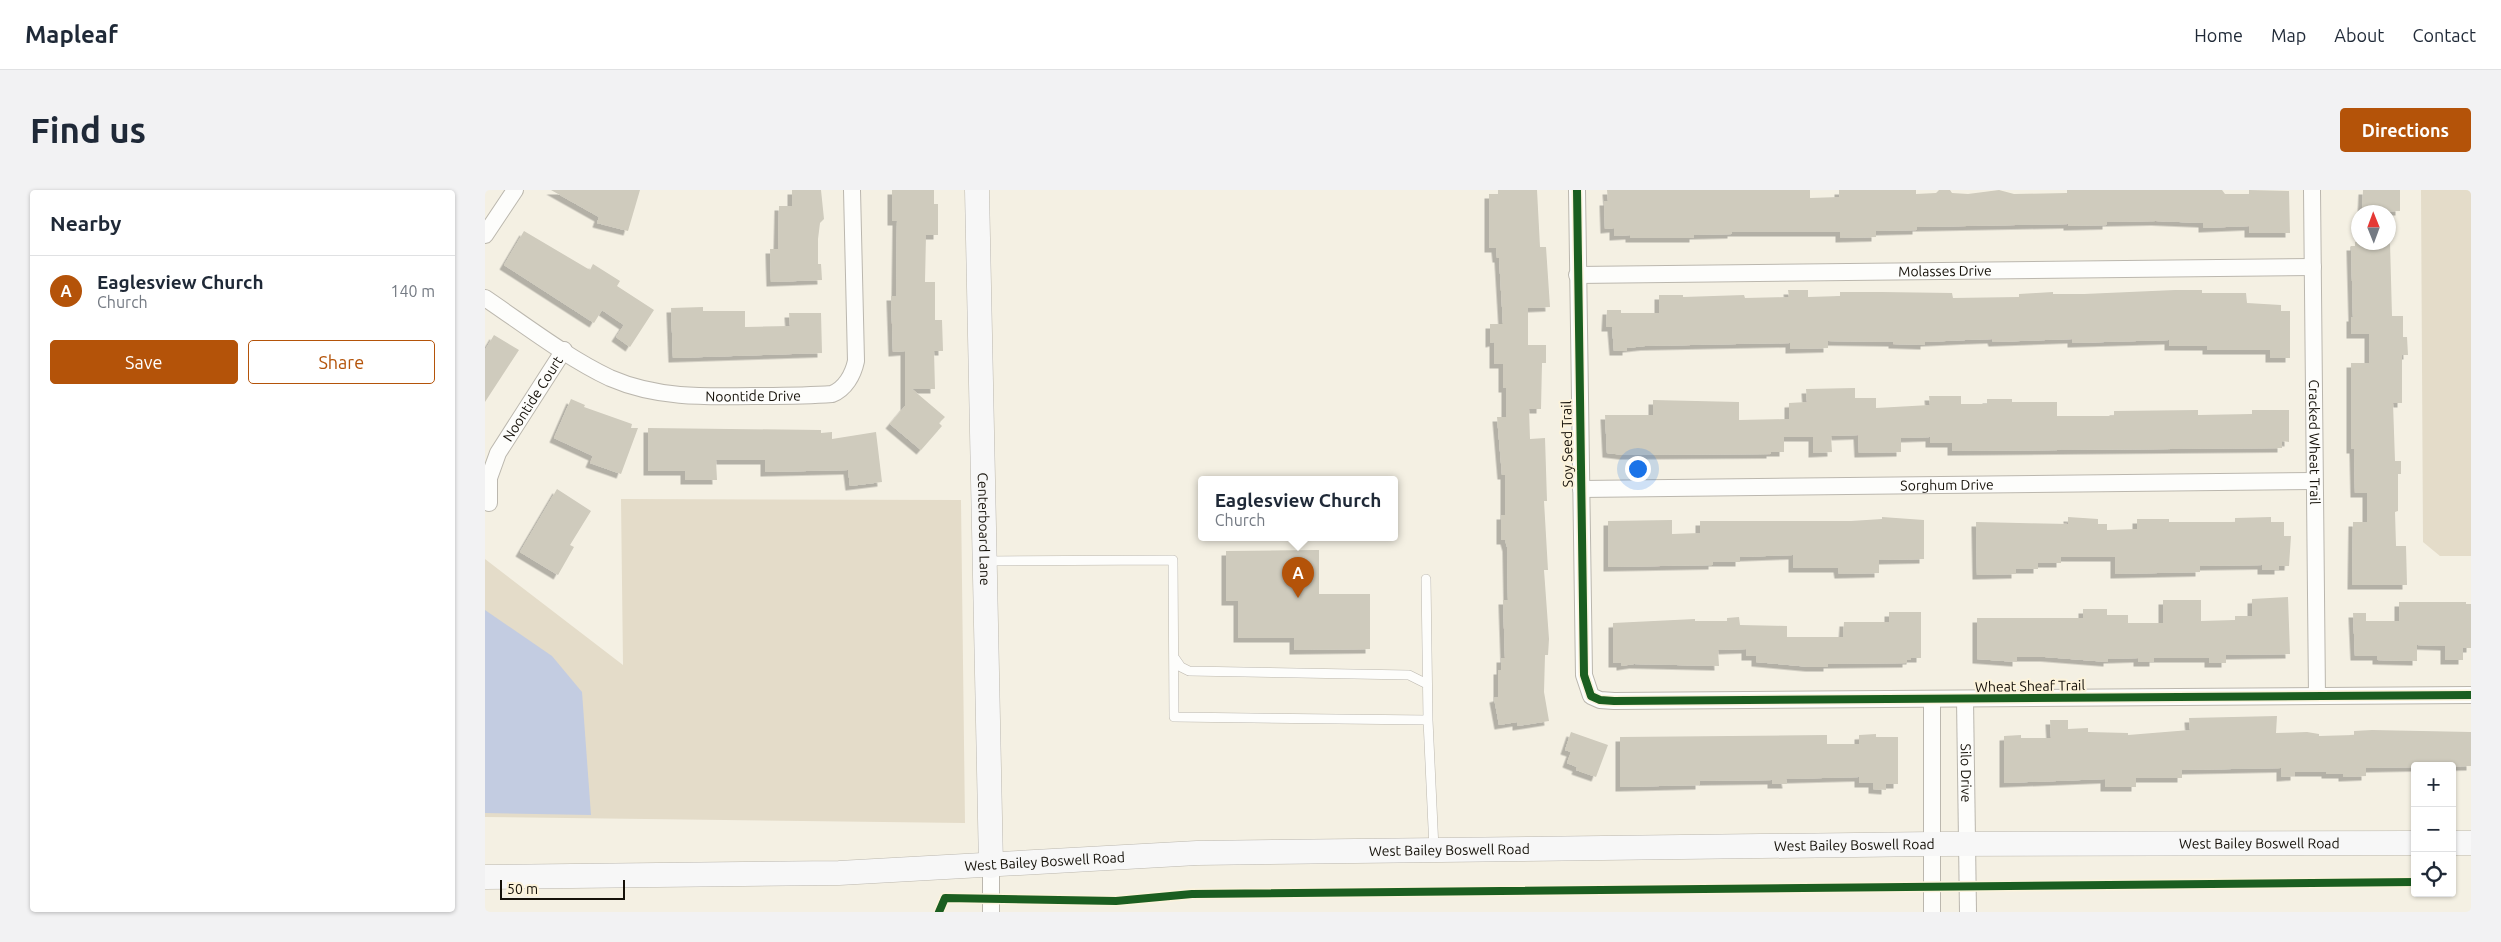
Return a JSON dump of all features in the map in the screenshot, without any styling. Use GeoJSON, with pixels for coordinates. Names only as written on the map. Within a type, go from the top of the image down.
{"type":"FeatureCollection","features":[{"type":"Feature","properties":{"kind":"main road","name":"Centerboard Lane"},"geometry":{"type":"LineString","coordinates":[[977,190],[983,561],[991,866]]}},
{"type":"Feature","properties":{"kind":"main road","name":"West Bailey Boswell Road"},"geometry":{"type":"LineString","coordinates":[[485,878],[839,874],[1197,853],[1435,852],[1932,844],[2411,843]]}},
{"type":"Feature","properties":{"kind":"main road"},"geometry":{"type":"LineString","coordinates":[[2456,843],[2471,843]]}},
{"type":"Feature","properties":{"kind":"street"},"geometry":{"type":"LineString","coordinates":[[485,235],[515,190]]}},
{"type":"Feature","properties":{"kind":"street","name":"Noontide Drive"},"geometry":{"type":"LineString","coordinates":[[485,298],[563,350],[609,377],[665,395],[814,396],[832,394],[840,391],[854,372],[856,361],[852,190]]}},
{"type":"Feature","properties":{"kind":"street","name":"Soy Seed Trail"},"geometry":{"type":"LineString","coordinates":[[1577,190],[1584,675],[1591,696]]}},
{"type":"Feature","properties":{"kind":"street","name":"Cracked Wheat Trail"},"geometry":{"type":"LineString","coordinates":[[2312,190],[2317,696]]}},
{"type":"Feature","properties":{"kind":"street","name":"Molasses Drive"},"geometry":{"type":"LineString","coordinates":[[1577,275],[2313,267]]}},
{"type":"Feature","properties":{"kind":"street","name":"Noontide Court"},"geometry":{"type":"LineString","coordinates":[[489,503],[489,478],[498,453],[563,350]]}},
{"type":"Feature","properties":{"kind":"street","name":"Sorghum Drive"},"geometry":{"type":"LineString","coordinates":[[1581,489],[2314,481]]}},
{"type":"Feature","properties":{"kind":"street","name":"Wheat Sheaf Trail"},"geometry":{"type":"LineString","coordinates":[[1591,696],[1600,700],[1614,701],[2471,695]]}},
{"type":"Feature","properties":{"kind":"street"},"geometry":{"type":"LineString","coordinates":[[1932,699],[1932,912]]}},
{"type":"Feature","properties":{"kind":"street","name":"Silo Drive"},"geometry":{"type":"LineString","coordinates":[[1965,699],[1968,912]]}},
{"type":"Feature","properties":{"kind":"street"},"geometry":{"type":"LineString","coordinates":[[991,866],[991,912]]}},
{"type":"Feature","properties":{"kind":"lane"},"geometry":{"type":"LineString","coordinates":[[983,561],[1173,560],[1174,717],[1428,720]]}},
{"type":"Feature","properties":{"kind":"lane"},"geometry":{"type":"LineString","coordinates":[[1426,579],[1428,720],[1435,852]]}},
{"type":"Feature","properties":{"kind":"lane"},"geometry":{"type":"LineString","coordinates":[[1173,657],[1181,667],[1189,671],[1409,675],[1427,684]]}},
{"type":"Feature","properties":{"kind":"shaded area"},"geometry":{"type":"Polygon","coordinates":[[[2421,190],[2471,190],[2471,556],[2440,556],[2423,542],[2421,190]]]}},
{"type":"Feature","properties":{"kind":"shaded area"},"geometry":{"type":"Polygon","coordinates":[[[621,499],[961,500],[965,823],[485,817],[485,559],[623,665],[621,499]]]}},
{"type":"Feature","properties":{"kind":"water"},"geometry":{"type":"Polygon","coordinates":[[[485,610],[552,656],[582,692],[591,815],[485,813],[485,610]]]}},
{"type":"Feature","properties":{"kind":"building"},"geometry":{"type":"Polygon","coordinates":[[[551,190],[640,190],[628,231],[597,223],[599,217],[551,190]]]}},
{"type":"Feature","properties":{"kind":"building"},"geometry":{"type":"Polygon","coordinates":[[[792,190],[821,190],[824,219],[820,223],[818,264],[821,264],[822,280],[771,282],[770,249],[778,249],[779,206],[792,206],[792,190]]]}},
{"type":"Feature","properties":{"kind":"building"},"geometry":{"type":"Polygon","coordinates":[[[892,190],[934,190],[934,204],[938,204],[938,235],[926,235],[925,282],[935,282],[935,320],[942,320],[943,351],[934,351],[935,389],[912,389],[945,417],[939,423],[942,426],[921,450],[890,424],[905,406],[905,351],[893,352],[891,296],[896,296],[897,221],[892,221],[892,190]]]}},
{"type":"Feature","properties":{"kind":"building"},"geometry":{"type":"Polygon","coordinates":[[[1498,190],[1537,190],[1540,247],[1546,247],[1550,307],[1528,308],[1528,345],[1546,345],[1546,363],[1542,363],[1541,409],[1529,409],[1530,439],[1545,438],[1547,501],[1544,501],[1548,570],[1544,570],[1549,639],[1548,655],[1545,655],[1544,692],[1549,721],[1517,726],[1517,722],[1499,725],[1494,698],[1498,697],[1498,670],[1501,670],[1501,658],[1505,658],[1503,600],[1508,600],[1507,547],[1505,540],[1501,540],[1501,515],[1505,515],[1505,475],[1502,475],[1497,417],[1506,417],[1506,388],[1503,388],[1503,364],[1494,364],[1494,342],[1490,343],[1490,324],[1503,324],[1499,258],[1497,258],[1496,248],[1489,248],[1489,194],[1498,194],[1498,190]]]}},
{"type":"Feature","properties":{"kind":"building"},"geometry":{"type":"Polygon","coordinates":[[[1607,190],[1810,190],[1810,198],[1839,197],[1839,190],[1916,190],[1916,194],[1936,193],[1939,190],[1950,190],[1952,193],[1968,194],[1999,190],[2014,194],[2067,193],[2067,190],[2222,190],[2225,194],[2249,194],[2249,190],[2289,191],[2290,233],[2249,233],[2249,226],[2203,228],[2203,223],[2156,221],[2107,222],[2107,225],[2068,226],[2068,224],[1917,227],[1917,230],[1876,231],[1876,237],[1840,238],[1840,232],[1732,232],[1732,234],[1694,235],[1694,238],[1630,238],[1630,235],[1614,236],[1614,228],[1605,229],[1604,201],[1608,201],[1607,190]]]}},
{"type":"Feature","properties":{"kind":"building"},"geometry":{"type":"Polygon","coordinates":[[[2363,190],[2400,190],[2400,211],[2396,211],[2396,205],[2362,205],[2363,190]]]}},
{"type":"Feature","properties":{"kind":"building"},"geometry":{"type":"Polygon","coordinates":[[[524,231],[590,270],[593,264],[620,281],[617,286],[654,310],[630,347],[616,337],[624,325],[602,310],[594,323],[504,265],[524,231]]]}},
{"type":"Feature","properties":{"kind":"building"},"geometry":{"type":"Polygon","coordinates":[[[2351,250],[2390,250],[2392,316],[2403,316],[2403,337],[2407,337],[2408,355],[2402,355],[2402,403],[2393,403],[2395,461],[2401,461],[2401,474],[2398,474],[2398,511],[2395,512],[2396,546],[2406,546],[2407,585],[2352,585],[2353,522],[2367,522],[2367,493],[2355,493],[2354,449],[2351,449],[2351,363],[2369,363],[2369,334],[2351,334],[2351,317],[2353,317],[2351,250]]]}},
{"type":"Feature","properties":{"kind":"building"},"geometry":{"type":"Polygon","coordinates":[[[1788,290],[1808,290],[1808,297],[1840,296],[1840,292],[1881,292],[1952,293],[1953,298],[2019,297],[2019,294],[2053,292],[2053,294],[2084,294],[2202,290],[2202,293],[2246,293],[2247,303],[2281,305],[2281,311],[2290,311],[2290,358],[2270,358],[2270,350],[2207,350],[2207,346],[2169,346],[2169,340],[2072,343],[2072,339],[1993,342],[1992,339],[1925,342],[1925,345],[1893,344],[1893,342],[1828,341],[1828,348],[1790,349],[1790,343],[1645,346],[1627,348],[1627,351],[1614,351],[1612,327],[1606,327],[1607,310],[1621,310],[1621,313],[1659,313],[1659,295],[1683,295],[1683,297],[1744,295],[1745,298],[1789,297],[1788,290]]]}},
{"type":"Feature","properties":{"kind":"building"},"geometry":{"type":"Polygon","coordinates":[[[703,307],[703,311],[745,311],[745,327],[790,326],[789,313],[821,313],[822,353],[673,358],[671,308],[703,307]]]}},
{"type":"Feature","properties":{"kind":"building"},"geometry":{"type":"Polygon","coordinates":[[[494,335],[519,350],[485,402],[485,350],[494,335]]]}},
{"type":"Feature","properties":{"kind":"building"},"geometry":{"type":"Polygon","coordinates":[[[1855,388],[1855,398],[1876,398],[1876,408],[1930,405],[1929,396],[1961,396],[1961,404],[1987,404],[1987,399],[2012,399],[2012,402],[2057,402],[2057,416],[2114,416],[2114,411],[2198,410],[2198,415],[2252,414],[2252,410],[2289,410],[2289,442],[2282,441],[2282,448],[1952,451],[1952,443],[1930,443],[1930,437],[1901,438],[1901,452],[1859,453],[1858,435],[1831,436],[1832,452],[1813,453],[1813,437],[1784,437],[1784,452],[1771,452],[1771,454],[1624,455],[1607,453],[1605,415],[1653,415],[1653,400],[1739,402],[1739,420],[1789,419],[1789,403],[1807,402],[1806,389],[1855,388]]]}},
{"type":"Feature","properties":{"kind":"building"},"geometry":{"type":"Polygon","coordinates":[[[571,399],[585,405],[584,407],[632,424],[631,428],[638,428],[621,474],[590,463],[593,456],[554,438],[571,399]]]}},
{"type":"Feature","properties":{"kind":"building"},"geometry":{"type":"Polygon","coordinates":[[[648,428],[821,430],[821,433],[832,432],[832,439],[876,432],[882,482],[850,486],[848,470],[765,472],[765,460],[716,460],[717,480],[685,480],[685,471],[648,471],[648,428]]]}},
{"type":"Feature","properties":{"kind":"building"},"geometry":{"type":"Polygon","coordinates":[[[557,489],[591,511],[570,545],[574,547],[558,575],[520,552],[557,489]]]}},
{"type":"Feature","properties":{"kind":"building"},"geometry":{"type":"Polygon","coordinates":[[[1882,517],[1924,520],[1924,559],[1879,560],[1879,573],[1839,574],[1838,568],[1793,568],[1793,555],[1740,557],[1740,562],[1713,562],[1713,565],[1608,567],[1608,521],[1672,520],[1672,534],[1700,533],[1700,521],[1851,521],[1882,519],[1882,517]]]}},
{"type":"Feature","properties":{"kind":"building"},"geometry":{"type":"Polygon","coordinates":[[[2068,517],[2098,519],[2098,524],[2107,524],[2107,530],[2137,529],[2137,519],[2169,519],[2169,522],[2235,522],[2235,518],[2271,517],[2271,522],[2284,522],[2284,536],[2291,536],[2289,566],[2279,566],[2279,570],[2262,570],[2262,565],[2200,566],[2200,572],[2115,574],[2115,557],[2061,557],[2061,563],[2038,563],[2038,569],[2016,569],[2016,574],[1977,575],[1976,522],[2068,524],[2068,517]]]}},
{"type":"Feature","properties":{"kind":"building"},"geometry":{"type":"Polygon","coordinates":[[[1319,550],[1319,594],[1370,594],[1370,649],[1294,650],[1294,638],[1238,638],[1238,601],[1226,601],[1226,551],[1319,550]]]}},
{"type":"Feature","properties":{"kind":"building"},"geometry":{"type":"Polygon","coordinates":[[[2288,597],[2290,654],[2226,655],[2226,663],[2209,663],[2209,658],[2154,658],[2154,662],[2138,662],[2138,658],[2108,659],[2108,662],[2045,657],[2017,657],[2017,662],[1977,659],[1977,618],[2083,618],[2083,609],[2107,609],[2107,615],[2128,615],[2128,623],[2163,623],[2163,600],[2201,600],[2201,621],[2235,620],[2235,616],[2252,616],[2252,599],[2288,597]]]}},
{"type":"Feature","properties":{"kind":"building"},"geometry":{"type":"Polygon","coordinates":[[[2399,602],[2466,602],[2466,604],[2471,604],[2471,648],[2463,648],[2463,660],[2445,660],[2445,646],[2417,645],[2417,661],[2377,660],[2377,656],[2355,656],[2353,613],[2366,613],[2366,621],[2399,621],[2399,602]]]}},
{"type":"Feature","properties":{"kind":"building"},"geometry":{"type":"Polygon","coordinates":[[[1889,612],[1921,612],[1921,658],[1911,658],[1911,660],[1907,660],[1907,663],[1828,664],[1828,667],[1810,667],[1756,662],[1756,656],[1746,656],[1746,649],[1718,650],[1719,666],[1634,664],[1621,666],[1621,663],[1613,663],[1613,623],[1695,619],[1695,621],[1727,621],[1727,618],[1739,617],[1740,625],[1787,626],[1787,637],[1843,637],[1844,622],[1889,622],[1889,612]]]}},
{"type":"Feature","properties":{"kind":"building"},"geometry":{"type":"Polygon","coordinates":[[[2277,716],[2276,733],[2307,732],[2319,734],[2319,736],[2354,735],[2354,731],[2372,730],[2471,732],[2471,766],[2456,766],[2456,762],[2411,762],[2411,767],[2366,768],[2366,776],[2343,777],[2343,774],[2326,774],[2326,772],[2295,772],[2295,776],[2281,777],[2281,768],[2182,770],[2182,778],[2136,778],[2136,787],[2105,787],[2105,779],[2004,783],[2004,736],[2021,735],[2021,738],[2051,738],[2050,720],[2068,720],[2068,729],[2088,728],[2088,732],[2128,733],[2128,735],[2190,730],[2189,718],[2277,716]]]}},
{"type":"Feature","properties":{"kind":"building"},"geometry":{"type":"Polygon","coordinates":[[[1571,732],[1608,745],[1596,777],[1576,770],[1577,767],[1567,763],[1571,752],[1565,750],[1571,732]]]}},
{"type":"Feature","properties":{"kind":"building"},"geometry":{"type":"Polygon","coordinates":[[[1876,734],[1876,737],[1898,737],[1898,784],[1886,784],[1886,790],[1873,789],[1873,783],[1859,783],[1859,777],[1786,779],[1787,784],[1772,784],[1772,780],[1700,781],[1700,785],[1620,787],[1620,737],[1827,735],[1827,744],[1859,744],[1859,735],[1876,734]]]}},
{"type":"Feature","properties":{"kind":"cycle path"},"geometry":{"type":"LineString","coordinates":[[1577,190],[1584,675],[1591,696],[1600,700],[1614,701],[2471,695]]}},
{"type":"Feature","properties":{"kind":"cycle path"},"geometry":{"type":"LineString","coordinates":[[939,912],[945,898],[1116,901],[1192,894],[2411,882]]}},
{"type":"Feature","properties":{"kind":"place","name":"Eaglesview Church"},"geometry":{"type":"Point","coordinates":[1298,598]}}]}
